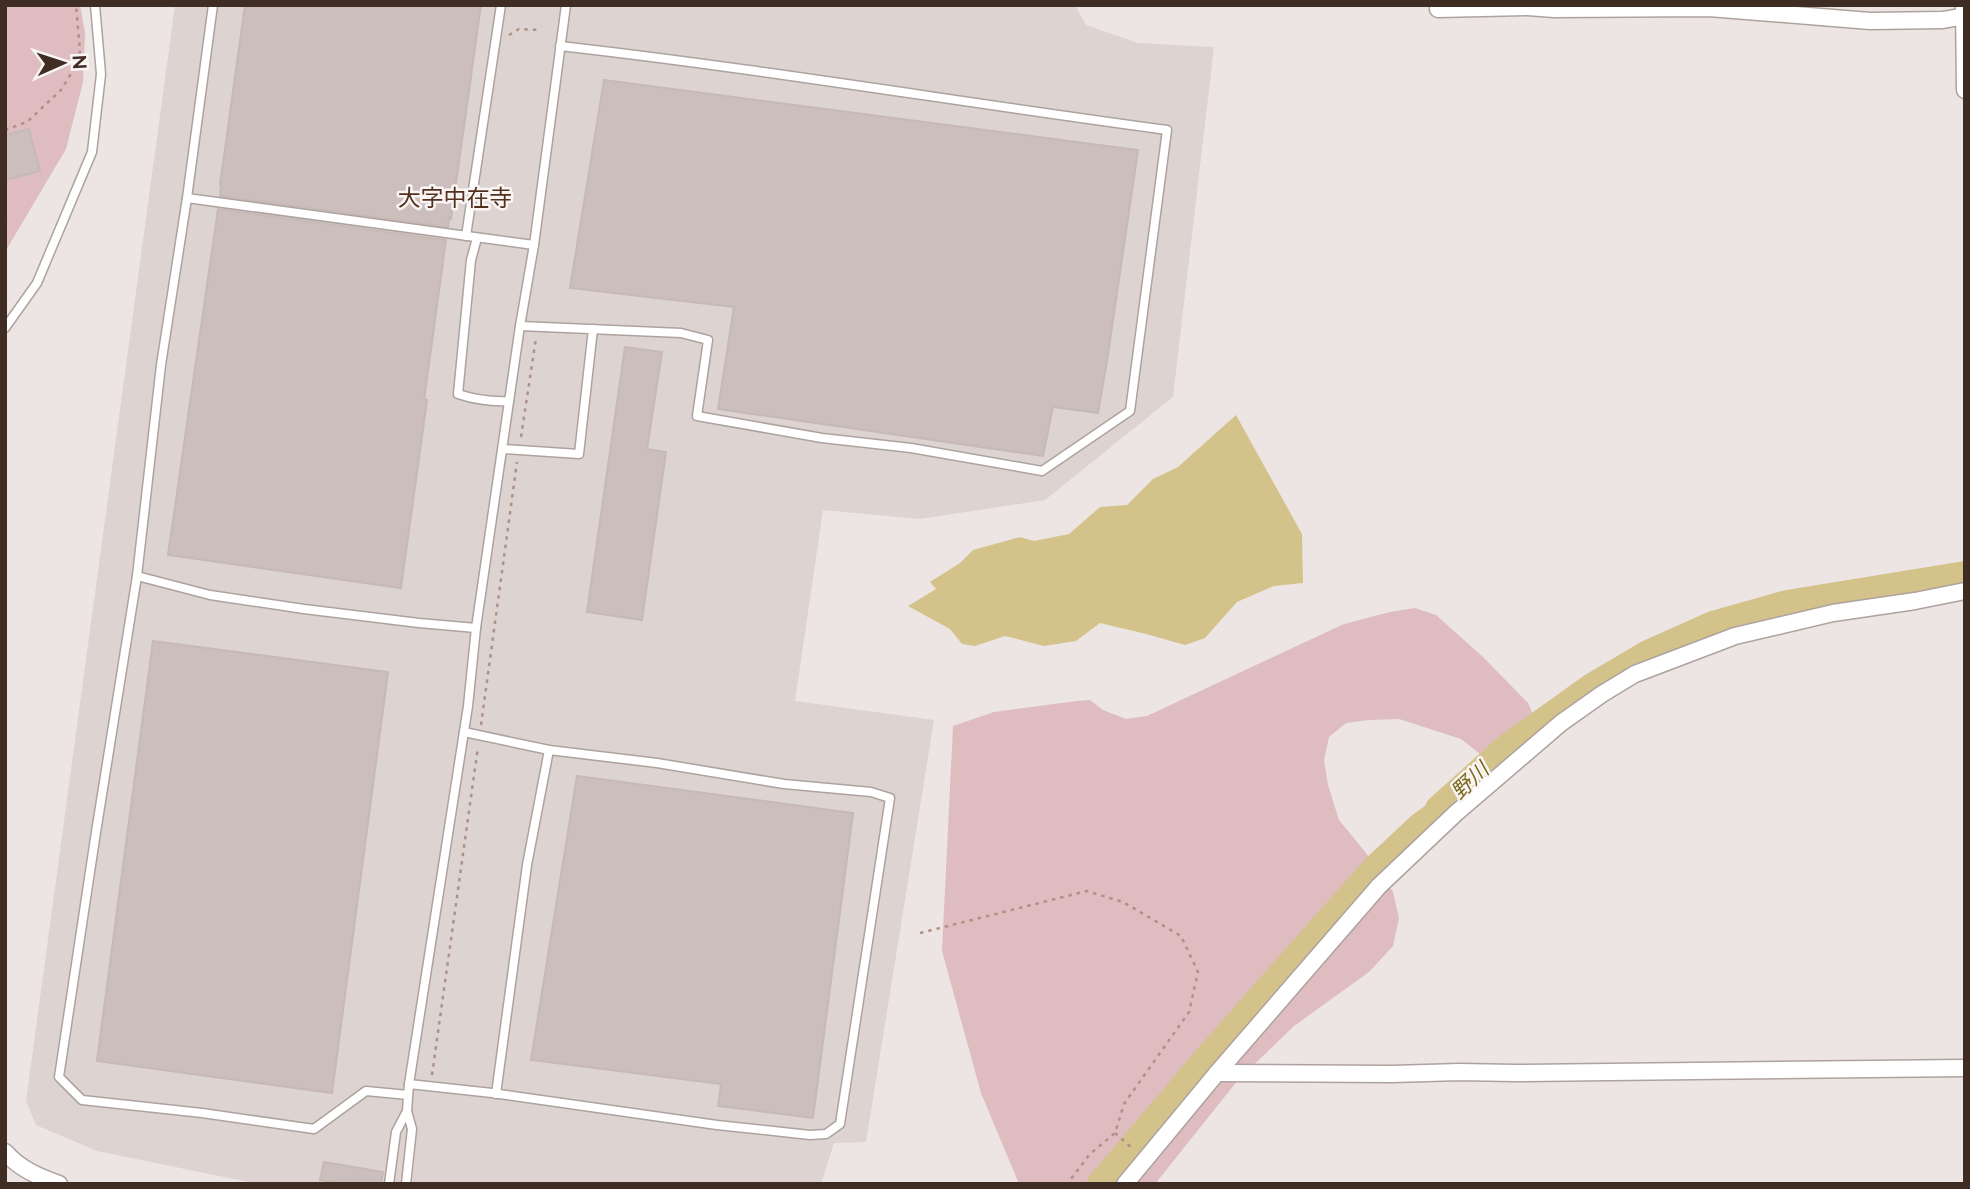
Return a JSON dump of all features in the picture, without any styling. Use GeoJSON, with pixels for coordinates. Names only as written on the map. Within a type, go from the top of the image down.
{"type":"FeatureCollection","features":[{"type":"Feature","properties":{"kind":"street"},"geometry":{"type":"LineString","coordinates":[[1438,9],[1709,8],[1870,21],[1943,20],[1964,12],[1965,90]]}},
{"type":"Feature","properties":{"kind":"street"},"geometry":{"type":"LineString","coordinates":[[1125,1184],[1379,886],[1456,813],[1551,732],[1602,694],[1635,674],[1735,636],[1833,613],[1965,591]]}},
{"type":"Feature","properties":{"kind":"street"},"geometry":{"type":"LineString","coordinates":[[1217,1073],[1392,1074],[1965,1068]]}},
{"type":"Feature","properties":{"kind":"street"},"geometry":{"type":"LineString","coordinates":[[5,1153],[34,1175],[60,1184]]}},
{"type":"Feature","properties":{"kind":"lane"},"geometry":{"type":"LineString","coordinates":[[5,328],[37,283],[92,152],[101,74],[95,5]]}},
{"type":"Feature","properties":{"kind":"lane"},"geometry":{"type":"LineString","coordinates":[[213,5],[161,365],[137,576],[59,1077],[82,1100],[314,1129],[366,1091],[408,1095]]}},
{"type":"Feature","properties":{"kind":"lane"},"geometry":{"type":"LineString","coordinates":[[466,236],[501,5]]}},
{"type":"Feature","properties":{"kind":"lane"},"geometry":{"type":"LineString","coordinates":[[406,1184],[412,1129],[407,1111],[409,1084],[468,706],[476,628],[534,245],[566,5]]}},
{"type":"Feature","properties":{"kind":"lane"},"geometry":{"type":"LineString","coordinates":[[520,326],[681,333],[708,340],[697,416],[1042,471],[1130,411],[1167,130],[660,57],[560,46]]}},
{"type":"Feature","properties":{"kind":"lane"},"geometry":{"type":"LineString","coordinates":[[187,198],[534,245]]}},
{"type":"Feature","properties":{"kind":"lane"},"geometry":{"type":"LineString","coordinates":[[477,238],[471,260],[458,394],[475,400],[509,401]]}},
{"type":"Feature","properties":{"kind":"lane"},"geometry":{"type":"LineString","coordinates":[[502,449],[579,454],[593,329]]}},
{"type":"Feature","properties":{"kind":"lane"},"geometry":{"type":"LineString","coordinates":[[137,576],[210,595],[380,619],[476,628]]}},
{"type":"Feature","properties":{"kind":"lane"},"geometry":{"type":"LineString","coordinates":[[409,1084],[810,1135],[826,1134],[840,1125],[890,798],[871,792],[784,784],[657,763],[549,750],[464,732]]}},
{"type":"Feature","properties":{"kind":"lane"},"geometry":{"type":"LineString","coordinates":[[496,1094],[527,865],[549,750]]}},
{"type":"Feature","properties":{"kind":"lane"},"geometry":{"type":"LineString","coordinates":[[389,1184],[396,1132],[407,1111]]}},
{"type":"Feature","properties":{"kind":"path"},"geometry":{"type":"LineString","coordinates":[[5,130],[27,122],[61,90],[77,64],[80,51],[76,5]]}},
{"type":"Feature","properties":{"kind":"path"},"geometry":{"type":"LineString","coordinates":[[501,40],[519,29],[539,30]]}},
{"type":"Feature","properties":{"kind":"path"},"geometry":{"type":"LineString","coordinates":[[521,441],[536,338]]}},
{"type":"Feature","properties":{"kind":"path"},"geometry":{"type":"LineString","coordinates":[[480,729],[517,459]]}},
{"type":"Feature","properties":{"kind":"path"},"geometry":{"type":"LineString","coordinates":[[431,1082],[478,747]]}},
{"type":"Feature","properties":{"kind":"path"},"geometry":{"type":"LineString","coordinates":[[920,933],[1087,891],[1123,902],[1181,936],[1198,972],[1189,1013],[1124,1104],[1115,1133],[1090,1154],[1067,1184]]}},
{"type":"Feature","properties":{"kind":"path"},"geometry":{"type":"LineString","coordinates":[[1115,1133],[1145,1160]]}},
{"type":"Feature","properties":{"kind":"shaded area"},"geometry":{"type":"Polygon","coordinates":[[[5,5],[80,5],[85,33],[83,82],[66,149],[5,252],[5,5]]]}},
{"type":"Feature","properties":{"kind":"shaded area"},"geometry":{"type":"Polygon","coordinates":[[[175,5],[1075,5],[1086,25],[1138,43],[1214,47],[1173,397],[1045,500],[920,519],[823,510],[795,701],[934,720],[866,1142],[834,1143],[821,1184],[259,1184],[97,1151],[36,1125],[26,1101],[175,5]]]}},
{"type":"Feature","properties":{"kind":"shaded area"},"geometry":{"type":"Polygon","coordinates":[[[1236,415],[1302,534],[1303,583],[1274,586],[1237,602],[1205,638],[1185,645],[1100,623],[1076,641],[1044,646],[1005,636],[975,646],[962,644],[950,629],[908,606],[936,589],[930,582],[960,563],[973,550],[1020,537],[1034,541],[1069,534],[1100,507],[1127,505],[1153,479],[1178,467],[1236,415]]]}},
{"type":"Feature","properties":{"kind":"shaded area"},"geometry":{"type":"Polygon","coordinates":[[[1415,608],[1436,615],[1483,657],[1528,703],[1543,738],[1536,755],[1523,766],[1498,768],[1461,739],[1399,719],[1346,723],[1329,737],[1324,760],[1328,785],[1339,820],[1393,892],[1399,918],[1393,946],[1369,972],[1294,1026],[1238,1080],[1155,1184],[1019,1184],[981,1093],[942,951],[953,726],[994,712],[1090,700],[1103,710],[1126,719],[1147,716],[1344,624],[1415,608]]]}},
{"type":"Feature","properties":{"kind":"building"},"geometry":{"type":"Polygon","coordinates":[[[245,5],[481,5],[448,227],[220,196],[245,5]]]}},
{"type":"Feature","properties":{"kind":"building"},"geometry":{"type":"Polygon","coordinates":[[[604,80],[1138,150],[1098,413],[1053,407],[1043,456],[718,409],[734,307],[570,288],[604,80]]]}},
{"type":"Feature","properties":{"kind":"building"},"geometry":{"type":"Polygon","coordinates":[[[29,129],[40,171],[5,180],[5,135],[29,129]]]}},
{"type":"Feature","properties":{"kind":"building"},"geometry":{"type":"Polygon","coordinates":[[[218,209],[446,240],[401,588],[168,555],[218,209]]]}},
{"type":"Feature","properties":{"kind":"building"},"geometry":{"type":"Polygon","coordinates":[[[625,347],[662,352],[647,449],[666,452],[642,620],[587,612],[625,347]]]}},
{"type":"Feature","properties":{"kind":"building"},"geometry":{"type":"Polygon","coordinates":[[[153,641],[388,672],[332,1093],[97,1061],[153,641]]]}},
{"type":"Feature","properties":{"kind":"building"},"geometry":{"type":"Polygon","coordinates":[[[577,776],[853,813],[813,1118],[718,1106],[721,1084],[531,1060],[577,776]]]}},
{"type":"Feature","properties":{"kind":"building"},"geometry":{"type":"Polygon","coordinates":[[[324,1162],[383,1172],[381,1184],[344,1184],[320,1180],[324,1162]]]}},
{"type":"Feature","properties":{"kind":"waterway","name":"野川"},"geometry":{"type":"LineString","coordinates":[[1101,1184],[1375,869],[1507,748],[1592,687],[1648,654],[1713,625],[1787,604],[1965,575]]}},
{"type":"Feature","properties":{"kind":"district","name":"大字中在寺"},"geometry":{"type":"Point","coordinates":[455,198]}}]}
